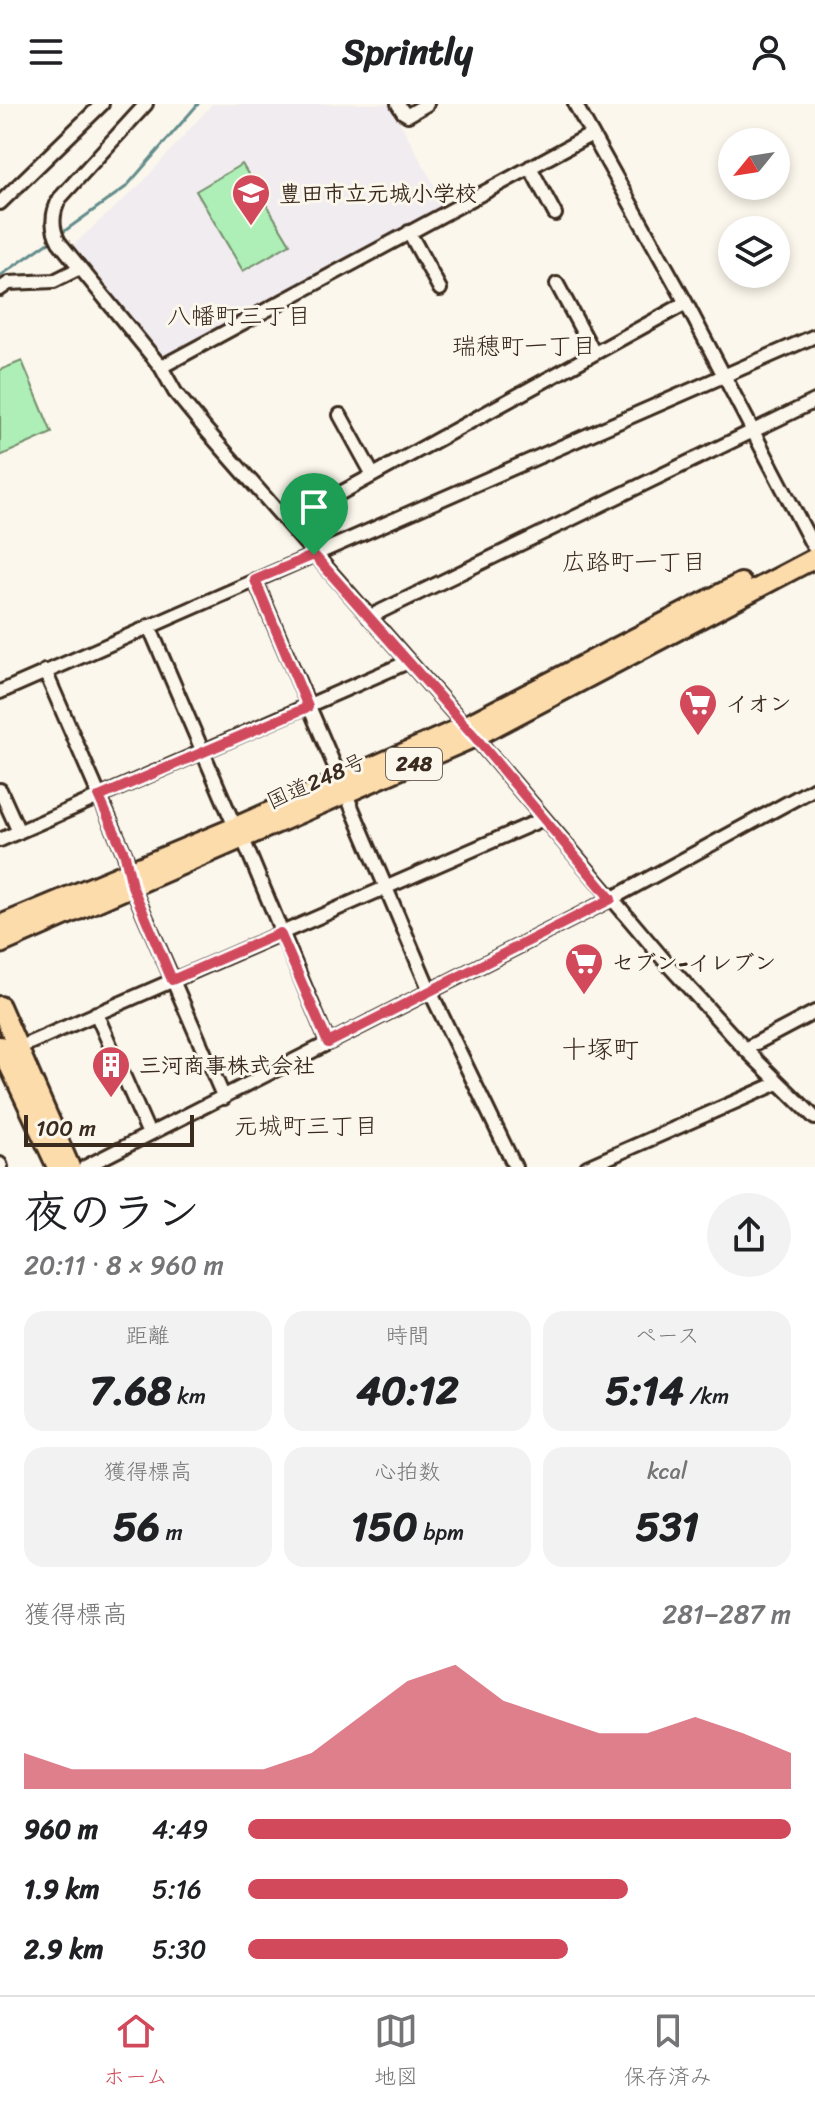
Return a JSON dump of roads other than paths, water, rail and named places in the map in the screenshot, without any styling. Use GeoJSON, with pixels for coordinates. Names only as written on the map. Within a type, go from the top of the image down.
{"type":"FeatureCollection","features":[{"type":"Feature","properties":{"kind":"highway","name":"国道248号"},"geometry":{"type":"LineString","coordinates":[[0,925],[130,878],[470,732],[814,550]]}},
{"type":"Feature","properties":{"kind":"highway","name":"国道248号"},"geometry":{"type":"LineString","coordinates":[[0,944],[130,878]]}},
{"type":"Feature","properties":{"kind":"highway"},"geometry":{"type":"LineString","coordinates":[[0,1006],[5,1051],[57,1167]]}},
{"type":"Feature","properties":{"kind":"highway"},"geometry":{"type":"LineString","coordinates":[[5,1051],[70,1167]]}},
{"type":"Feature","properties":{"kind":"street"},"geometry":{"type":"LineString","coordinates":[[0,203],[102,104]]}},
{"type":"Feature","properties":{"kind":"street"},"geometry":{"type":"LineString","coordinates":[[146,104],[60,198],[54,211],[57,236],[161,367],[183,402],[314,555],[470,732],[611,899],[745,1049],[815,1118]]}},
{"type":"Feature","properties":{"kind":"street"},"geometry":{"type":"LineString","coordinates":[[398,104],[408,115],[427,104]]}},
{"type":"Feature","properties":{"kind":"street"},"geometry":{"type":"LineString","coordinates":[[575,104],[686,303],[814,550]]}},
{"type":"Feature","properties":{"kind":"street"},"geometry":{"type":"LineString","coordinates":[[161,367],[592,134]]}},
{"type":"Feature","properties":{"kind":"street"},"geometry":{"type":"LineString","coordinates":[[530,167],[555,214]]}},
{"type":"Feature","properties":{"kind":"street"},"geometry":{"type":"LineString","coordinates":[[409,232],[440,289]]}},
{"type":"Feature","properties":{"kind":"street"},"geometry":{"type":"LineString","coordinates":[[0,289],[9,283],[54,281],[80,268]]}},
{"type":"Feature","properties":{"kind":"street"},"geometry":{"type":"LineString","coordinates":[[557,284],[594,353]]}},
{"type":"Feature","properties":{"kind":"street"},"geometry":{"type":"LineString","coordinates":[[288,522],[686,303]]}},
{"type":"Feature","properties":{"kind":"street"},"geometry":{"type":"LineString","coordinates":[[0,692],[815,336]]}},
{"type":"Feature","properties":{"kind":"street"},"geometry":{"type":"LineString","coordinates":[[369,617],[815,401]]}},
{"type":"Feature","properties":{"kind":"street"},"geometry":{"type":"LineString","coordinates":[[340,415],[373,475]]}},
{"type":"Feature","properties":{"kind":"street"},"geometry":{"type":"LineString","coordinates":[[255,580],[430,991],[515,1167]]}},
{"type":"Feature","properties":{"kind":"street"},"geometry":{"type":"LineString","coordinates":[[149,626],[328,1043]]}},
{"type":"Feature","properties":{"kind":"street"},"geometry":{"type":"LineString","coordinates":[[0,840],[408,662]]}},
{"type":"Feature","properties":{"kind":"street"},"geometry":{"type":"LineString","coordinates":[[45,671],[125,855],[130,878],[224,1098]]}},
{"type":"Feature","properties":{"kind":"street"},"geometry":{"type":"LineString","coordinates":[[85,1167],[611,899],[815,788]]}},
{"type":"Feature","properties":{"kind":"street"},"geometry":{"type":"LineString","coordinates":[[0,790],[19,832]]}},
{"type":"Feature","properties":{"kind":"street"},"geometry":{"type":"LineString","coordinates":[[5,1051],[543,819]]}},
{"type":"Feature","properties":{"kind":"street"},"geometry":{"type":"LineString","coordinates":[[745,1049],[815,1012]]}},
{"type":"Feature","properties":{"kind":"street"},"geometry":{"type":"LineString","coordinates":[[96,1013],[149,1134]]}},
{"type":"Feature","properties":{"kind":"street"},"geometry":{"type":"LineString","coordinates":[[587,1167],[778,1083]]}},
{"type":"Feature","properties":{"kind":"waterway"},"geometry":{"type":"LineString","coordinates":[[59,235],[126,187],[198,104]]}},
{"type":"Feature","properties":{"kind":"waterway"},"geometry":{"type":"LineString","coordinates":[[0,276],[53,239]]}},
{"type":"Feature","properties":{"kind":"place","name":"豊田市立元城小学校"},"geometry":{"type":"Point","coordinates":[251,227]}},
{"type":"Feature","properties":{"kind":"place","name":"イオン"},"geometry":{"type":"Point","coordinates":[698,737]}},
{"type":"Feature","properties":{"kind":"place","name":"セブン-イレブン"},"geometry":{"type":"Point","coordinates":[584,996]}},
{"type":"Feature","properties":{"kind":"place","name":"三河商事株式会社"},"geometry":{"type":"Point","coordinates":[111,1099]}},
{"type":"Feature","properties":{"kind":"district","name":"八幡町三丁目"},"geometry":{"type":"Point","coordinates":[239,316]}},
{"type":"Feature","properties":{"kind":"district","name":"瑞穂町一丁目"},"geometry":{"type":"Point","coordinates":[524,346]}},
{"type":"Feature","properties":{"kind":"district","name":"広路町一丁目"},"geometry":{"type":"Point","coordinates":[634,562]}},
{"type":"Feature","properties":{"kind":"district","name":"十塚町"},"geometry":{"type":"Point","coordinates":[600,1049]}},
{"type":"Feature","properties":{"kind":"district","name":"元城町三丁目"},"geometry":{"type":"Point","coordinates":[306,1126]}}]}
